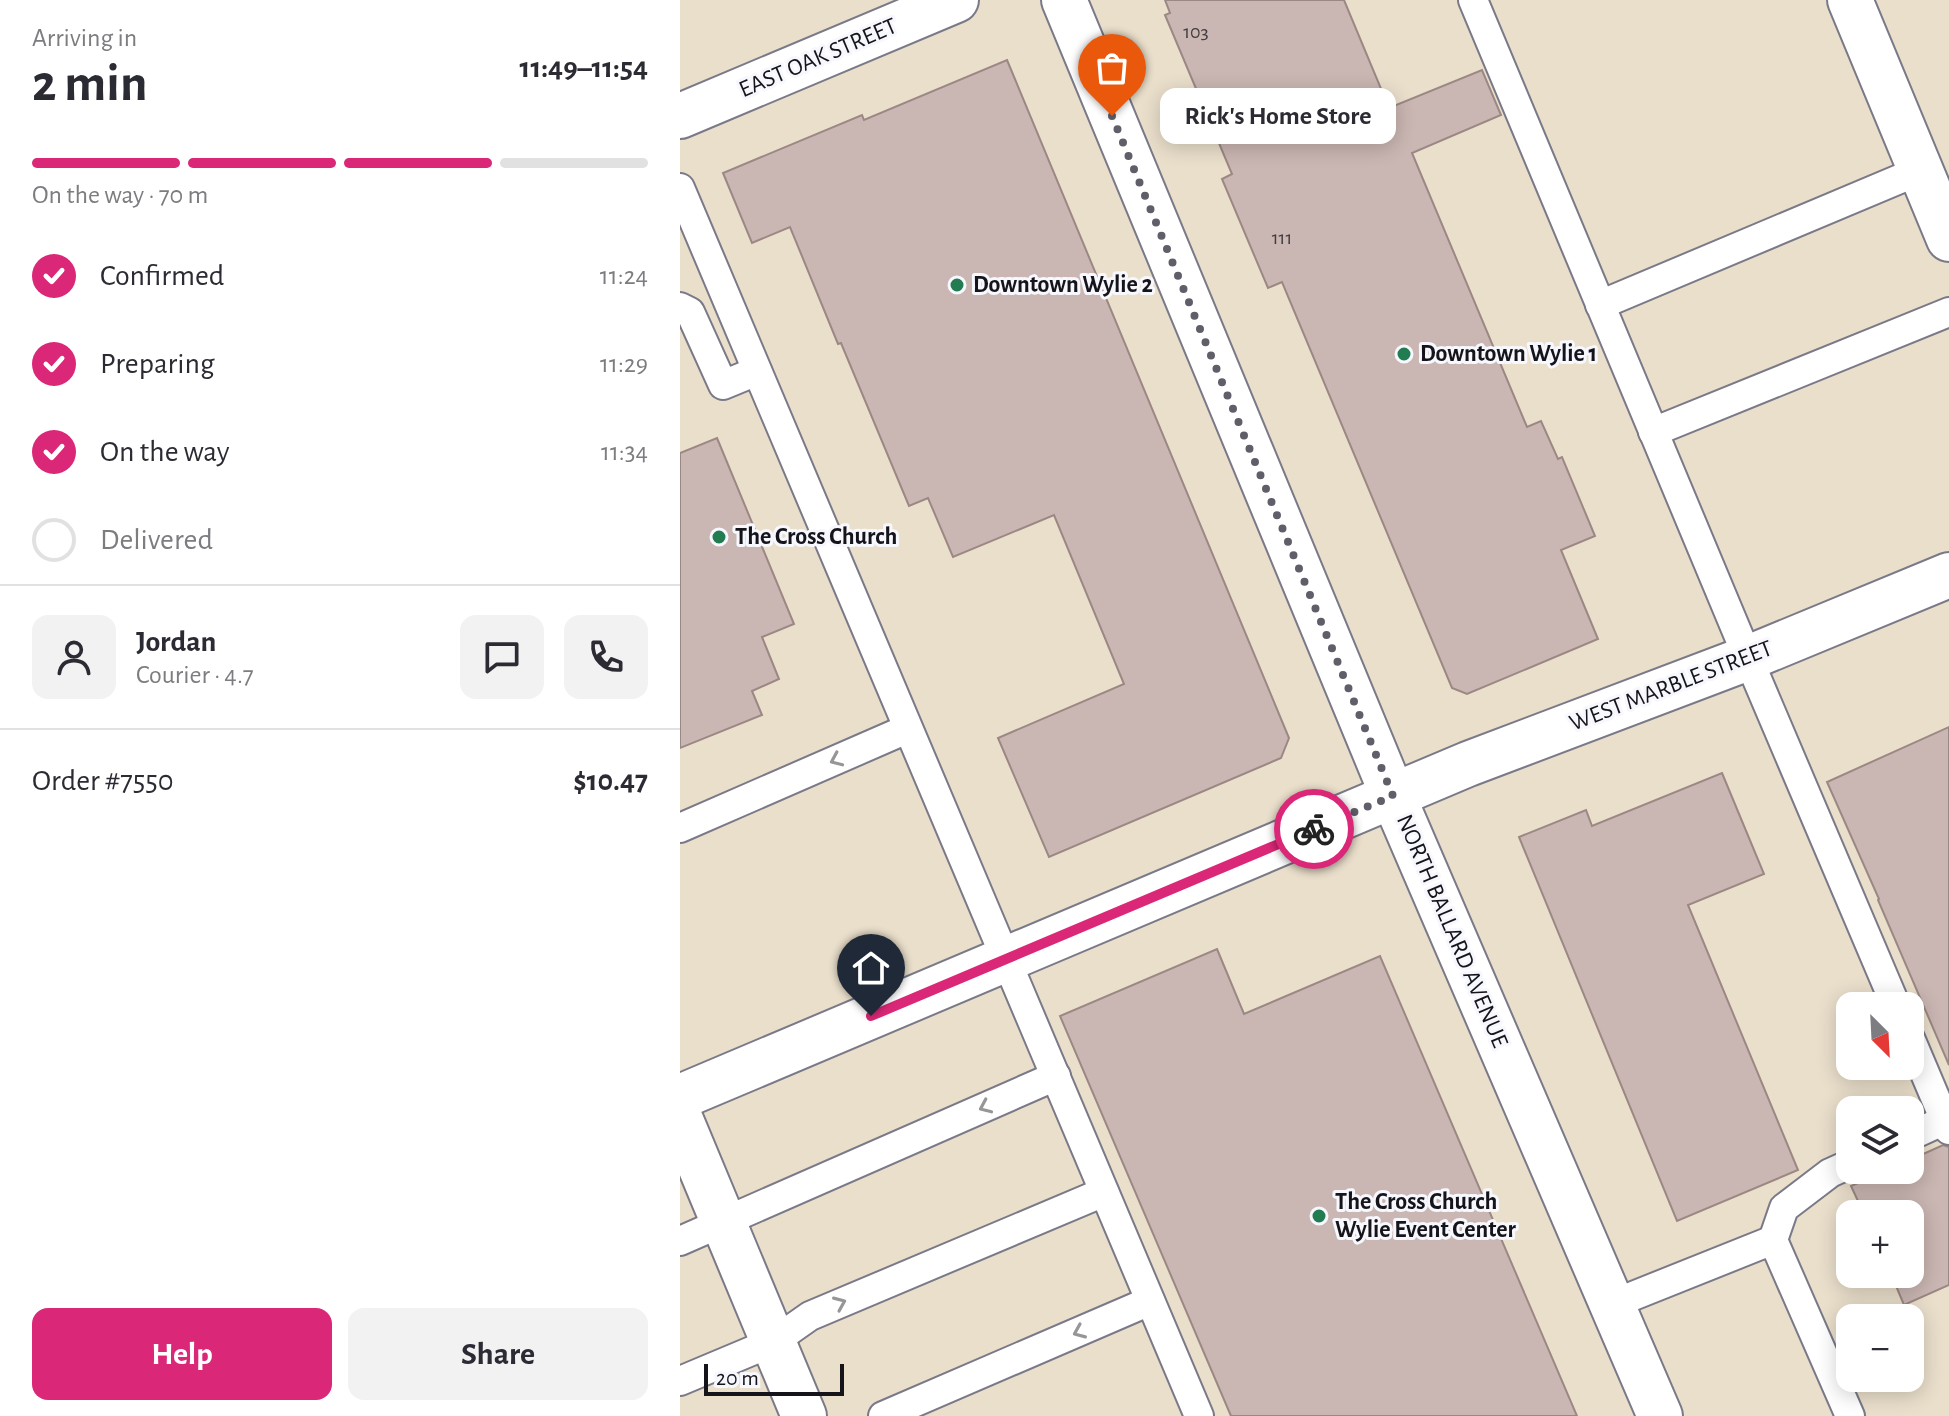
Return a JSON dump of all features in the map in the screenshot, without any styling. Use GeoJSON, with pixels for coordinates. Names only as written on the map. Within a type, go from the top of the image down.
{"type":"FeatureCollection","features":[{"type":"Feature","properties":{"kind":"street","name":"EAST OAK STREET"},"geometry":{"type":"LineString","coordinates":[[680,116],[956,0]]}},
{"type":"Feature","properties":{"kind":"street","name":"NORTH BALLARD AVENUE"},"geometry":{"type":"LineString","coordinates":[[1064,0],[1393,796],[1660,1416]]}},
{"type":"Feature","properties":{"kind":"street"},"geometry":{"type":"LineString","coordinates":[[1850,0],[1949,239]]}},
{"type":"Feature","properties":{"kind":"street","name":"WEST MARBLE STREET"},"geometry":{"type":"LineString","coordinates":[[680,1097],[1468,764],[1748,658],[1949,575]]}},
{"type":"Feature","properties":{"kind":"street"},"geometry":{"type":"LineString","coordinates":[[680,1118],[804,1416]]}},
{"type":"Feature","properties":{"kind":"lane"},"geometry":{"type":"LineString","coordinates":[[1473,0],[1890,992]]}},
{"type":"Feature","properties":{"kind":"lane"},"geometry":{"type":"LineString","coordinates":[[1600,305],[1921,170]]}},
{"type":"Feature","properties":{"kind":"lane"},"geometry":{"type":"LineString","coordinates":[[680,188],[1199,1416]]}},
{"type":"Feature","properties":{"kind":"lane"},"geometry":{"type":"LineString","coordinates":[[680,307],[690,312],[723,385],[757,371]]}},
{"type":"Feature","properties":{"kind":"lane"},"geometry":{"type":"LineString","coordinates":[[1653,432],[1949,312]]}},
{"type":"Feature","properties":{"kind":"lane"},"geometry":{"type":"LineString","coordinates":[[680,828],[907,729]]}},
{"type":"Feature","properties":{"kind":"lane"},"geometry":{"type":"LineString","coordinates":[[1924,1071],[1947,1125],[1924,1132]]}},
{"type":"Feature","properties":{"kind":"lane"},"geometry":{"type":"LineString","coordinates":[[680,1241],[1056,1076]]}},
{"type":"Feature","properties":{"kind":"lane"},"geometry":{"type":"LineString","coordinates":[[1836,1170],[1784,1208],[1773,1240],[1850,1416]]}},
{"type":"Feature","properties":{"kind":"lane"},"geometry":{"type":"LineString","coordinates":[[680,1381],[773,1342],[810,1316],[1104,1192]]}},
{"type":"Feature","properties":{"kind":"lane"},"geometry":{"type":"LineString","coordinates":[[1613,1304],[1773,1240]]}},
{"type":"Feature","properties":{"kind":"lane"},"geometry":{"type":"LineString","coordinates":[[883,1416],[1150,1301]]}},
{"type":"Feature","properties":{"kind":"shaded area"},"geometry":{"type":"Polygon","coordinates":[[[680,0],[1949,0],[1949,1416],[680,1416],[680,0]]]}},
{"type":"Feature","properties":{"kind":"building","name":"Downtown Wylie 1"},"geometry":{"type":"Polygon","coordinates":[[[1165,0],[1344,0],[1389,108],[1482,70],[1501,115],[1412,153],[1527,427],[1541,421],[1558,459],[1562,457],[1595,536],[1561,550],[1598,639],[1467,694],[1452,688],[1282,282],[1268,288],[1222,179],[1232,174],[1165,15],[1170,13],[1165,0]]]}},
{"type":"Feature","properties":{"kind":"building","name":"Downtown Wylie 2"},"geometry":{"type":"Polygon","coordinates":[[[1007,60],[1289,738],[1281,758],[1049,857],[998,738],[1124,684],[1054,515],[953,557],[928,498],[909,506],[790,227],[752,243],[723,173],[862,115],[864,120],[1007,60]]]}},
{"type":"Feature","properties":{"kind":"building","name":"The Cross Church"},"geometry":{"type":"Polygon","coordinates":[[[717,438],[794,624],[762,637],[779,679],[752,691],[762,715],[680,748],[680,453],[717,438]]]}},
{"type":"Feature","properties":{"kind":"building"},"geometry":{"type":"Polygon","coordinates":[[[1949,727],[1949,1065],[1924,1007],[1924,992],[1918,992],[1827,782],[1949,727]]]}},
{"type":"Feature","properties":{"kind":"building"},"geometry":{"type":"Polygon","coordinates":[[[1722,773],[1764,874],[1688,905],[1798,1170],[1677,1221],[1519,837],[1586,810],[1592,826],[1722,773]]]}},
{"type":"Feature","properties":{"kind":"building","name":"The Cross Church Wylie Event Center"},"geometry":{"type":"Polygon","coordinates":[[[1217,949],[1244,1014],[1380,956],[1577,1416],[1231,1416],[1060,1016],[1217,949]]]}},
{"type":"Feature","properties":{"kind":"building"},"geometry":{"type":"Polygon","coordinates":[[[1943,1145],[1949,1147],[1949,1285],[1904,1304],[1897,1288],[1924,1288],[1924,1200],[1858,1200],[1851,1186],[1924,1184],[1924,1154],[1943,1145]]]}},
{"type":"Feature","properties":{"kind":"way so far"},"geometry":{"type":"LineString","coordinates":[[1112,116],[1393,796],[1314,829]]}},
{"type":"Feature","properties":{"kind":"place","name":"Rick's Home Store"},"geometry":{"type":"Point","coordinates":[1112,116]}},
{"type":"Feature","properties":{"kind":"place","name":"Downtown Wylie 2"},"geometry":{"type":"Point","coordinates":[957,285]}},
{"type":"Feature","properties":{"kind":"place","name":"Downtown Wylie 1"},"geometry":{"type":"Point","coordinates":[1404,354]}},
{"type":"Feature","properties":{"kind":"place","name":"The Cross Church"},"geometry":{"type":"Point","coordinates":[719,537]}},
{"type":"Feature","properties":{"kind":"place","name":"The Cross Church Wylie Event Center"},"geometry":{"type":"Point","coordinates":[1319,1216]}},
{"type":"Feature","properties":{"kind":"route"},"geometry":{"type":"LineString","coordinates":[[871,1016],[1314,829]]}}]}
